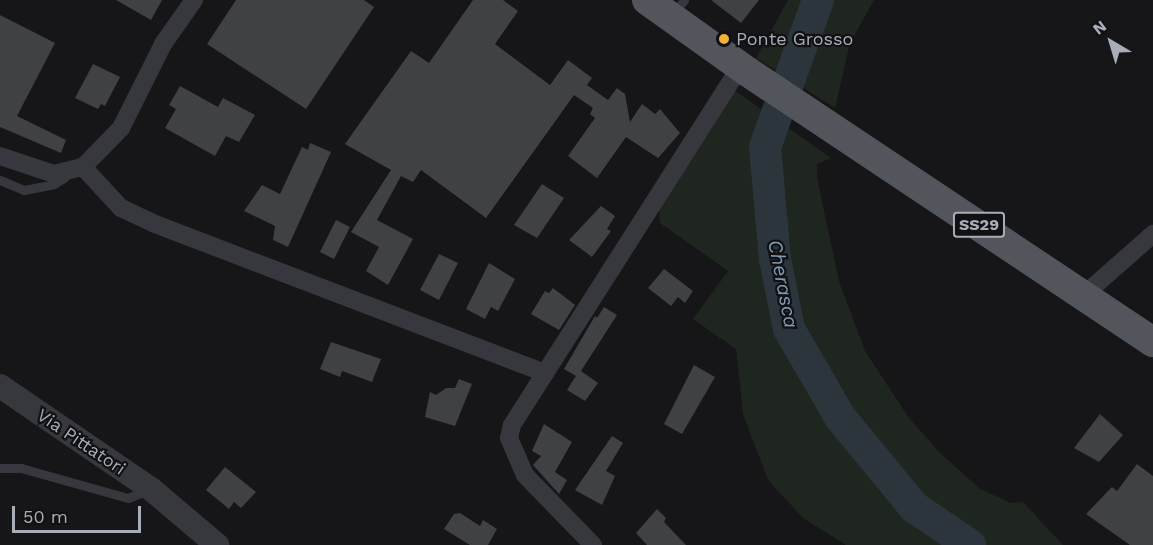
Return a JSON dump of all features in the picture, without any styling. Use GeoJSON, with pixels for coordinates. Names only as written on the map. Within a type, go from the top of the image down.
{"type":"FeatureCollection","features":[{"type":"Feature","properties":{"kind":"main road","name":"SS29"},"geometry":{"type":"LineString","coordinates":[[647,0],[677,9],[744,70],[1085,294],[1153,342]]}},
{"type":"Feature","properties":{"kind":"street"},"geometry":{"type":"LineString","coordinates":[[0,156],[38,171],[77,170],[121,128],[163,44],[194,0]]}},
{"type":"Feature","properties":{"kind":"street"},"geometry":{"type":"LineString","coordinates":[[593,545],[525,474],[509,438],[512,425],[744,70]]}},
{"type":"Feature","properties":{"kind":"street"},"geometry":{"type":"LineString","coordinates":[[77,170],[121,208],[155,224],[546,373]]}},
{"type":"Feature","properties":{"kind":"street"},"geometry":{"type":"LineString","coordinates":[[1085,294],[1153,234]]}},
{"type":"Feature","properties":{"kind":"street","name":"Via Pittatori"},"geometry":{"type":"LineString","coordinates":[[0,386],[151,489],[217,545]]}},
{"type":"Feature","properties":{"kind":"lane"},"geometry":{"type":"LineString","coordinates":[[0,180],[24,190],[54,184],[77,170]]}},
{"type":"Feature","properties":{"kind":"lane"},"geometry":{"type":"LineString","coordinates":[[0,468],[21,468],[128,498],[151,489]]}},
{"type":"Feature","properties":{"kind":"shaded area"},"geometry":{"type":"Polygon","coordinates":[[[788,0],[874,0],[850,43],[835,108],[756,58],[788,0]]]}},
{"type":"Feature","properties":{"kind":"shaded area"},"geometry":{"type":"Polygon","coordinates":[[[734,90],[831,158],[817,164],[817,178],[839,281],[865,351],[909,418],[939,452],[979,488],[1010,503],[1023,502],[1063,545],[846,545],[803,518],[768,480],[743,414],[736,349],[693,319],[728,271],[660,223],[659,209],[734,90]]]}},
{"type":"Feature","properties":{"kind":"building"},"geometry":{"type":"Polygon","coordinates":[[[116,0],[162,0],[151,20],[116,0]]]}},
{"type":"Feature","properties":{"kind":"building"},"geometry":{"type":"Polygon","coordinates":[[[236,0],[364,0],[374,7],[306,109],[207,44],[236,0]]]}},
{"type":"Feature","properties":{"kind":"building"},"geometry":{"type":"Polygon","coordinates":[[[473,0],[503,0],[518,11],[495,44],[550,85],[568,60],[592,78],[587,85],[608,100],[617,88],[625,94],[630,122],[642,104],[655,114],[660,109],[680,133],[658,158],[626,137],[597,178],[568,156],[595,118],[590,114],[593,108],[574,95],[486,218],[421,170],[413,182],[401,176],[377,220],[413,239],[388,285],[366,271],[379,247],[351,232],[391,170],[345,144],[411,51],[429,63],[473,0]]]}},
{"type":"Feature","properties":{"kind":"building"},"geometry":{"type":"Polygon","coordinates":[[[711,0],[759,0],[741,23],[711,0]]]}},
{"type":"Feature","properties":{"kind":"building"},"geometry":{"type":"Polygon","coordinates":[[[0,15],[55,43],[17,116],[66,140],[61,153],[0,127],[0,15]]]}},
{"type":"Feature","properties":{"kind":"building"},"geometry":{"type":"Polygon","coordinates":[[[93,64],[120,77],[105,106],[101,104],[98,109],[75,98],[93,64]]]}},
{"type":"Feature","properties":{"kind":"building"},"geometry":{"type":"Polygon","coordinates":[[[180,86],[218,107],[223,98],[255,115],[239,142],[226,136],[215,156],[165,128],[176,109],[169,105],[180,86]]]}},
{"type":"Feature","properties":{"kind":"building"},"geometry":{"type":"Polygon","coordinates":[[[310,143],[331,152],[288,247],[273,240],[275,226],[244,211],[262,185],[280,194],[302,147],[308,150],[310,143]]]}},
{"type":"Feature","properties":{"kind":"building"},"geometry":{"type":"Polygon","coordinates":[[[542,184],[564,198],[537,238],[514,225],[542,184]]]}},
{"type":"Feature","properties":{"kind":"building"},"geometry":{"type":"Polygon","coordinates":[[[601,206],[615,216],[607,229],[611,231],[592,257],[569,240],[601,206]]]}},
{"type":"Feature","properties":{"kind":"building"},"geometry":{"type":"Polygon","coordinates":[[[336,220],[350,227],[334,259],[320,252],[336,220]]]}},
{"type":"Feature","properties":{"kind":"building"},"geometry":{"type":"Polygon","coordinates":[[[439,254],[458,263],[439,300],[420,290],[439,254]]]}},
{"type":"Feature","properties":{"kind":"building"},"geometry":{"type":"Polygon","coordinates":[[[489,263],[515,279],[498,311],[491,307],[485,319],[466,309],[489,263]]]}},
{"type":"Feature","properties":{"kind":"building"},"geometry":{"type":"Polygon","coordinates":[[[664,269],[693,291],[685,303],[678,297],[671,306],[648,288],[664,269]]]}},
{"type":"Feature","properties":{"kind":"building"},"geometry":{"type":"Polygon","coordinates":[[[553,288],[575,305],[559,330],[531,314],[545,291],[549,293],[553,288]]]}},
{"type":"Feature","properties":{"kind":"building"},"geometry":{"type":"Polygon","coordinates":[[[604,307],[617,315],[581,371],[598,383],[585,401],[567,390],[576,376],[564,369],[595,316],[597,318],[604,307]]]}},
{"type":"Feature","properties":{"kind":"building"},"geometry":{"type":"Polygon","coordinates":[[[331,342],[381,359],[372,382],[342,371],[340,377],[320,369],[331,342]]]}},
{"type":"Feature","properties":{"kind":"building"},"geometry":{"type":"Polygon","coordinates":[[[694,365],[715,377],[682,434],[664,424],[694,365]]]}},
{"type":"Feature","properties":{"kind":"building"},"geometry":{"type":"Polygon","coordinates":[[[459,379],[472,384],[455,426],[425,417],[430,392],[436,395],[446,388],[455,388],[459,379]]]}},
{"type":"Feature","properties":{"kind":"building"},"geometry":{"type":"Polygon","coordinates":[[[1100,414],[1123,435],[1099,462],[1074,448],[1100,414]]]}},
{"type":"Feature","properties":{"kind":"building"},"geometry":{"type":"Polygon","coordinates":[[[544,424],[572,442],[555,472],[567,480],[559,494],[533,465],[541,456],[532,451],[544,424]]]}},
{"type":"Feature","properties":{"kind":"building"},"geometry":{"type":"Polygon","coordinates":[[[612,436],[623,443],[606,471],[615,476],[602,505],[575,490],[612,436]]]}},
{"type":"Feature","properties":{"kind":"building"},"geometry":{"type":"Polygon","coordinates":[[[1137,464],[1153,476],[1153,545],[1130,545],[1086,514],[1112,487],[1117,491],[1137,464]]]}},
{"type":"Feature","properties":{"kind":"building"},"geometry":{"type":"Polygon","coordinates":[[[225,467],[256,492],[241,508],[234,502],[229,509],[206,490],[225,467]]]}},
{"type":"Feature","properties":{"kind":"building"},"geometry":{"type":"Polygon","coordinates":[[[657,509],[666,518],[664,522],[686,545],[647,545],[636,533],[657,509]]]}},
{"type":"Feature","properties":{"kind":"building"},"geometry":{"type":"Polygon","coordinates":[[[460,513],[480,526],[483,520],[497,529],[488,545],[470,545],[444,529],[454,514],[460,513]]]}},
{"type":"Feature","properties":{"kind":"waterway","name":"Cherasca"},"geometry":{"type":"LineString","coordinates":[[818,0],[765,147],[775,259],[789,329],[840,417],[914,507],[970,545]]}},
{"type":"Feature","properties":{"kind":"place","name":"Ponte Grosso"},"geometry":{"type":"Point","coordinates":[724,39]}}]}
